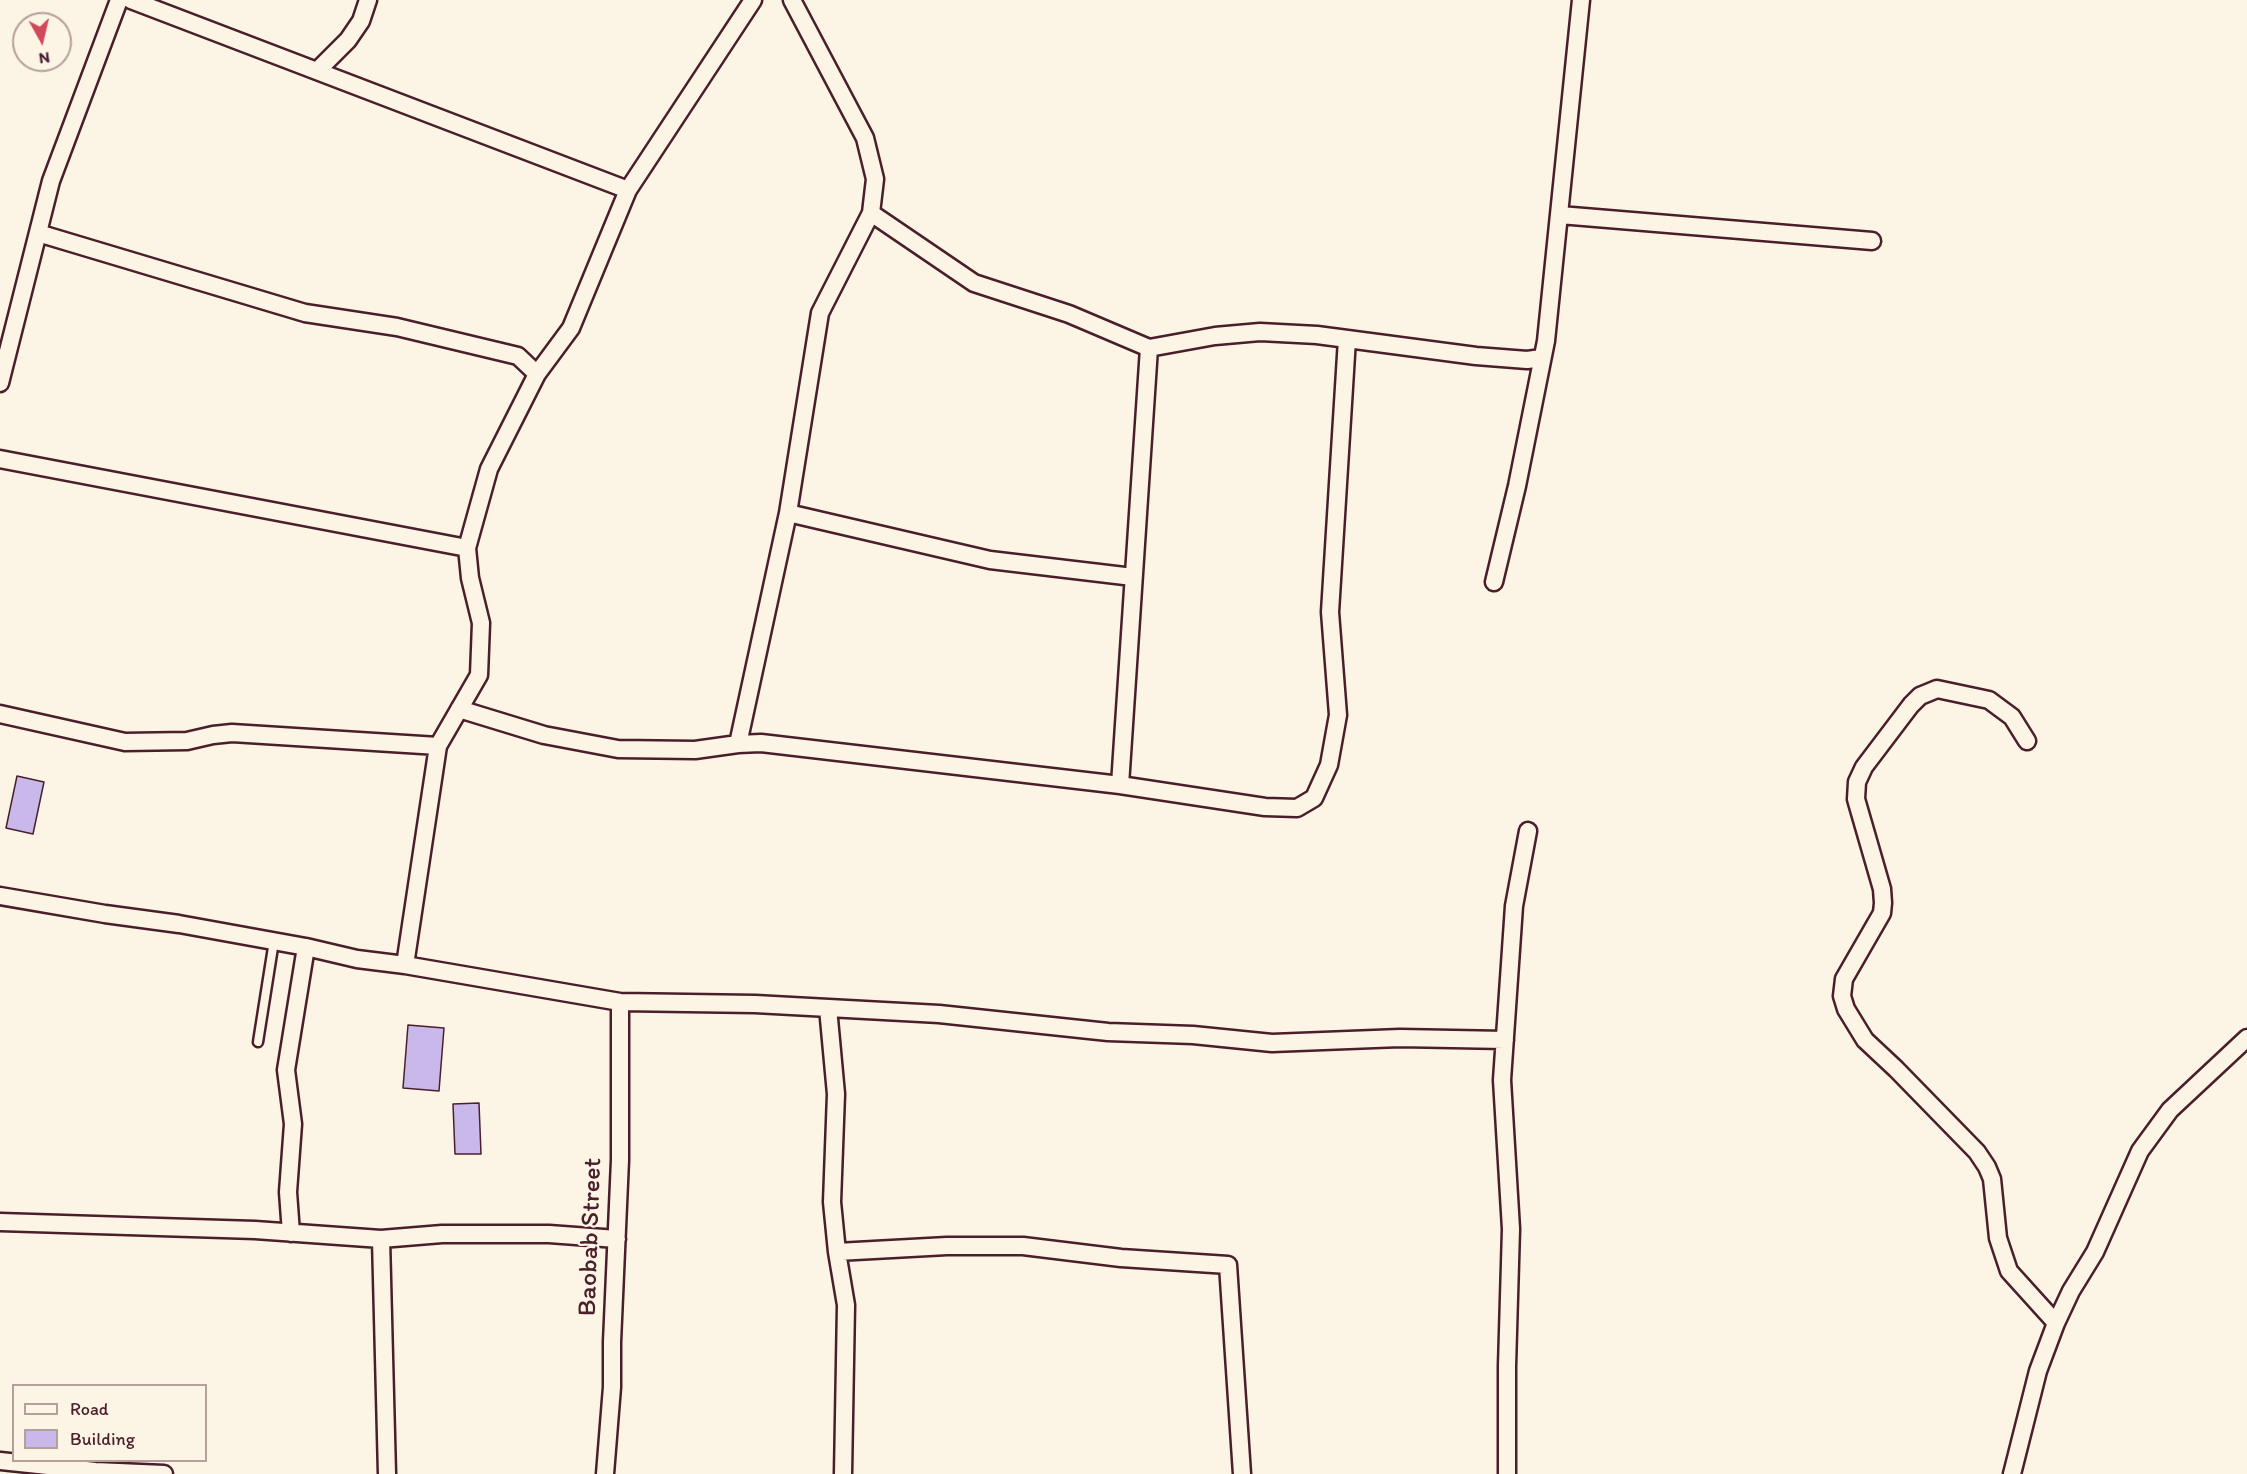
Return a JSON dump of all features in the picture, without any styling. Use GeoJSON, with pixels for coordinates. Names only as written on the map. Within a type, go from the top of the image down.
{"type":"FeatureCollection","features":[{"type":"Feature","properties":{"kind":"street"},"geometry":{"type":"LineString","coordinates":[[0,383],[51,181],[119,0]]}},
{"type":"Feature","properties":{"kind":"street"},"geometry":{"type":"LineString","coordinates":[[131,0],[628,190]]}},
{"type":"Feature","properties":{"kind":"street"},"geometry":{"type":"LineString","coordinates":[[317,71],[348,40],[361,21],[368,0]]}},
{"type":"Feature","properties":{"kind":"street"},"geometry":{"type":"LineString","coordinates":[[405,965],[438,746],[478,675],[481,623],[470,578],[467,548],[489,469],[537,374],[571,328],[628,190],[753,0]]}},
{"type":"Feature","properties":{"kind":"street"},"geometry":{"type":"LineString","coordinates":[[738,744],[788,513],[820,313],[871,213],[875,179],[865,138],[792,0]]}},
{"type":"Feature","properties":{"kind":"street"},"geometry":{"type":"LineString","coordinates":[[1494,582],[1517,486],[1551,310],[1581,0]]}},
{"type":"Feature","properties":{"kind":"street"},"geometry":{"type":"LineString","coordinates":[[871,213],[974,283],[1070,314],[1149,348],[1215,336],[1260,332],[1347,339],[1476,356],[1527,360],[1542,358]]}},
{"type":"Feature","properties":{"kind":"street"},"geometry":{"type":"LineString","coordinates":[[1560,215],[1872,241]]}},
{"type":"Feature","properties":{"kind":"street"},"geometry":{"type":"LineString","coordinates":[[38,233],[305,313],[397,327],[518,356],[537,374]]}},
{"type":"Feature","properties":{"kind":"street"},"geometry":{"type":"LineString","coordinates":[[459,709],[544,735],[618,749],[695,750],[761,743],[1120,786],[1265,807],[1297,808],[1314,798],[1329,765],[1338,715],[1330,612],[1347,339]]}},
{"type":"Feature","properties":{"kind":"street"},"geometry":{"type":"LineString","coordinates":[[1120,786],[1149,348]]}},
{"type":"Feature","properties":{"kind":"street"},"geometry":{"type":"LineString","coordinates":[[0,459],[467,548]]}},
{"type":"Feature","properties":{"kind":"street"},"geometry":{"type":"LineString","coordinates":[[788,513],[990,560],[1133,577]]}},
{"type":"Feature","properties":{"kind":"street"},"geometry":{"type":"LineString","coordinates":[[2027,741],[2012,717],[1989,700],[1937,689],[1920,696],[1911,705],[1864,766],[1857,782],[1856,799],[1882,889],[1883,903],[1882,913],[1844,979],[1842,996],[1845,1009],[1865,1040],[1896,1068],[1977,1152],[1987,1167],[1992,1179],[1998,1238],[2009,1271],[2056,1323]]}},
{"type":"Feature","properties":{"kind":"street"},"geometry":{"type":"LineString","coordinates":[[0,714],[125,742],[187,741],[232,733],[438,746]]}},
{"type":"Feature","properties":{"kind":"street"},"geometry":{"type":"LineString","coordinates":[[1507,1474],[1511,1229],[1509,1173],[1503,1127],[1502,1080],[1515,906],[1528,831]]}},
{"type":"Feature","properties":{"kind":"street"},"geometry":{"type":"LineString","coordinates":[[0,896],[180,924],[306,947],[357,959],[405,965],[620,1002],[755,1004],[939,1014],[1108,1032],[1193,1035],[1272,1043],[1400,1038],[1504,1040]]}},
{"type":"Feature","properties":{"kind":"street"},"geometry":{"type":"LineString","coordinates":[[291,1233],[288,1192],[293,1124],[286,1070],[306,947]]}},
{"type":"Feature","properties":{"kind":"street","name":"Baobab Street"},"geometry":{"type":"LineString","coordinates":[[605,1474],[612,1387],[620,1160],[620,1002]]}},
{"type":"Feature","properties":{"kind":"street"},"geometry":{"type":"LineString","coordinates":[[828,1008],[836,1094],[832,1202],[846,1305],[843,1474]]}},
{"type":"Feature","properties":{"kind":"street"},"geometry":{"type":"LineString","coordinates":[[2012,1474],[2038,1371],[2056,1323],[2071,1291],[2095,1252],[2140,1150],[2170,1110],[2247,1038]]}},
{"type":"Feature","properties":{"kind":"street"},"geometry":{"type":"LineString","coordinates":[[0,1222],[291,1233],[381,1239],[442,1234],[537,1234],[617,1239]]}},
{"type":"Feature","properties":{"kind":"street"},"geometry":{"type":"LineString","coordinates":[[381,1239],[387,1474]]}},
{"type":"Feature","properties":{"kind":"street"},"geometry":{"type":"LineString","coordinates":[[837,1252],[947,1246],[1023,1246],[1121,1258],[1228,1265],[1242,1474]]}},
{"type":"Feature","properties":{"kind":"street"},"geometry":{"type":"LineString","coordinates":[[0,1461],[95,1471],[164,1474]]}},
{"type":"Feature","properties":{"kind":"lane"},"geometry":{"type":"LineString","coordinates":[[258,1042],[274,941]]}},
{"type":"Feature","properties":{"kind":"building"},"geometry":{"type":"Polygon","coordinates":[[[17,776],[44,782],[33,834],[6,828],[17,776]]]}},
{"type":"Feature","properties":{"kind":"building"},"geometry":{"type":"Polygon","coordinates":[[[408,1025],[444,1028],[439,1091],[403,1088],[408,1025]]]}},
{"type":"Feature","properties":{"kind":"building"},"geometry":{"type":"Polygon","coordinates":[[[479,1103],[481,1154],[455,1154],[453,1104],[479,1103]]]}}]}
